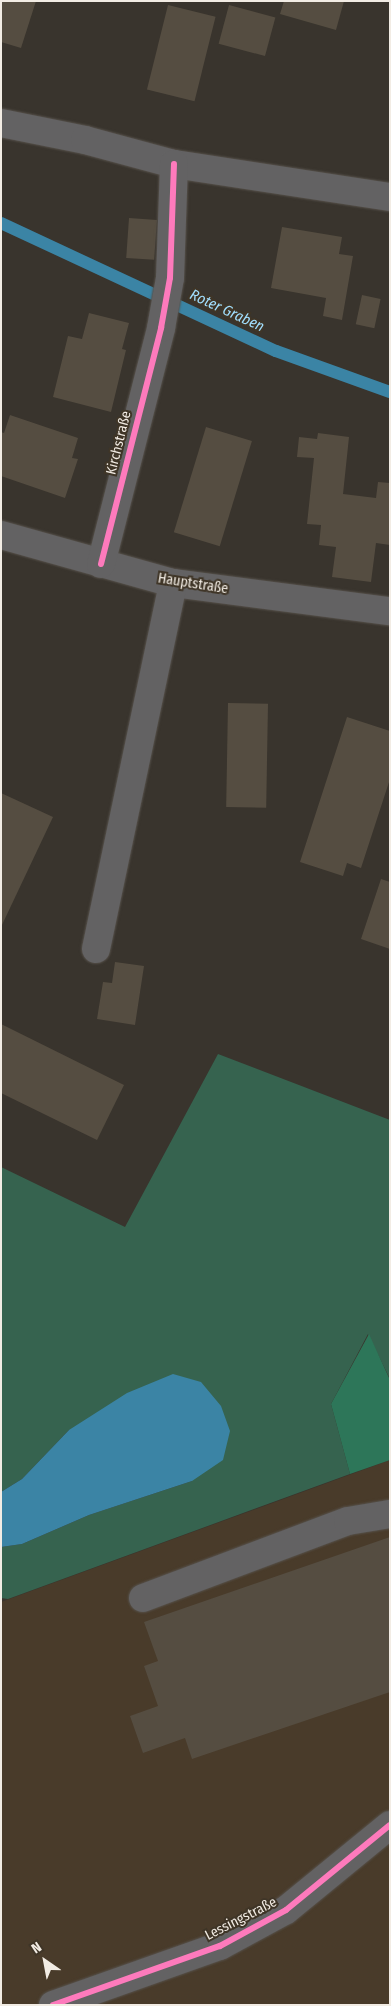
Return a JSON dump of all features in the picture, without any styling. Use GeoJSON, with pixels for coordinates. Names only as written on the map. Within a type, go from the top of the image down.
{"type":"FeatureCollection","features":[{"type":"Feature","properties":{"kind":"street"},"geometry":{"type":"LineString","coordinates":[[1,123],[85,140],[174,164],[390,197]]}},
{"type":"Feature","properties":{"kind":"street","name":"Kirchstraße"},"geometry":{"type":"LineString","coordinates":[[101,564],[161,328],[170,278],[174,164]]}},
{"type":"Feature","properties":{"kind":"street","name":"Hauptstraße"},"geometry":{"type":"LineString","coordinates":[[1,535],[173,583],[390,611]]}},
{"type":"Feature","properties":{"kind":"street"},"geometry":{"type":"LineString","coordinates":[[96,949],[173,583]]}},
{"type":"Feature","properties":{"kind":"street"},"geometry":{"type":"LineString","coordinates":[[143,1598],[348,1521],[390,1514]]}},
{"type":"Feature","properties":{"kind":"street","name":"Lessingstraße"},"geometry":{"type":"LineString","coordinates":[[53,2005],[220,1946],[286,1910],[390,1825]]}},
{"type":"Feature","properties":{"kind":"shaded area"},"geometry":{"type":"Polygon","coordinates":[[[390,1460],[390,2005],[1,2005],[1,1602],[390,1460]]]}},
{"type":"Feature","properties":{"kind":"green space"},"geometry":{"type":"Polygon","coordinates":[[[218,1054],[390,1120],[390,1379],[368,1334],[331,1404],[350,1474],[8,1599],[1,1598],[1,1547],[22,1544],[89,1515],[192,1481],[69,1430],[22,1479],[1,1492],[1,1167],[125,1227],[218,1054]]]}},
{"type":"Feature","properties":{"kind":"green space"},"geometry":{"type":"Polygon","coordinates":[[[369,1334],[390,1380],[390,1460],[350,1474],[331,1404],[369,1334]]]}},
{"type":"Feature","properties":{"kind":"water"},"geometry":{"type":"Polygon","coordinates":[[[173,1374],[201,1382],[221,1406],[230,1431],[223,1460],[192,1481],[89,1515],[22,1544],[1,1547],[1,1492],[22,1479],[69,1430],[127,1393],[173,1374]]]}},
{"type":"Feature","properties":{"kind":"building"},"geometry":{"type":"Polygon","coordinates":[[[1,1],[36,1],[21,48],[1,42],[1,1]]]}},
{"type":"Feature","properties":{"kind":"building"},"geometry":{"type":"Polygon","coordinates":[[[284,1],[344,1],[336,30],[280,14],[284,1]]]}},
{"type":"Feature","properties":{"kind":"building"},"geometry":{"type":"Polygon","coordinates":[[[168,5],[216,17],[194,101],[147,89],[168,5]]]}},
{"type":"Feature","properties":{"kind":"building"},"geometry":{"type":"Polygon","coordinates":[[[229,5],[275,17],[265,56],[219,44],[229,5]]]}},
{"type":"Feature","properties":{"kind":"building"},"geometry":{"type":"Polygon","coordinates":[[[129,218],[157,220],[154,260],[126,258],[129,218]]]}},
{"type":"Feature","properties":{"kind":"building"},"geometry":{"type":"Polygon","coordinates":[[[282,227],[342,237],[339,254],[353,256],[342,320],[323,316],[326,298],[271,288],[282,227]]]}},
{"type":"Feature","properties":{"kind":"building"},"geometry":{"type":"Polygon","coordinates":[[[362,295],[381,299],[374,328],[356,324],[362,295]]]}},
{"type":"Feature","properties":{"kind":"building"},"geometry":{"type":"Polygon","coordinates":[[[89,313],[129,323],[122,349],[126,350],[111,412],[53,397],[68,336],[82,339],[89,313]]]}},
{"type":"Feature","properties":{"kind":"building"},"geometry":{"type":"Polygon","coordinates":[[[10,415],[78,438],[72,458],[78,459],[65,498],[1,476],[1,432],[4,433],[10,415]]]}},
{"type":"Feature","properties":{"kind":"building"},"geometry":{"type":"Polygon","coordinates":[[[206,427],[252,441],[220,546],[174,532],[206,427]]]}},
{"type":"Feature","properties":{"kind":"building"},"geometry":{"type":"Polygon","coordinates":[[[318,433],[349,437],[343,494],[376,498],[378,482],[390,483],[390,545],[376,543],[371,582],[332,577],[336,547],[319,545],[321,525],[307,524],[314,458],[297,457],[299,437],[317,439],[318,433]]]}},
{"type":"Feature","properties":{"kind":"building"},"geometry":{"type":"Polygon","coordinates":[[[228,703],[268,704],[266,808],[226,807],[228,703]]]}},
{"type":"Feature","properties":{"kind":"building"},"geometry":{"type":"Polygon","coordinates":[[[347,717],[390,731],[390,779],[361,868],[347,863],[343,876],[300,862],[347,717]]]}},
{"type":"Feature","properties":{"kind":"building"},"geometry":{"type":"Polygon","coordinates":[[[1,793],[53,817],[1,927],[1,793]]]}},
{"type":"Feature","properties":{"kind":"building"},"geometry":{"type":"Polygon","coordinates":[[[381,879],[390,882],[390,949],[361,939],[381,879]]]}},
{"type":"Feature","properties":{"kind":"building"},"geometry":{"type":"Polygon","coordinates":[[[115,962],[144,966],[135,1025],[97,1019],[103,982],[112,983],[115,962]]]}},
{"type":"Feature","properties":{"kind":"building"},"geometry":{"type":"Polygon","coordinates":[[[1,1024],[124,1085],[97,1140],[1,1093],[1,1024]]]}},
{"type":"Feature","properties":{"kind":"building"},"geometry":{"type":"Polygon","coordinates":[[[390,1537],[390,1692],[192,1759],[185,1738],[143,1753],[130,1716],[158,1706],[144,1666],[158,1661],[144,1622],[390,1537]]]}},
{"type":"Feature","properties":{"kind":"waterway","name":"Roter Graben"},"geometry":{"type":"LineString","coordinates":[[1,223],[276,351],[390,392]]}},
{"type":"Feature","properties":{"kind":"cycle path"},"geometry":{"type":"LineString","coordinates":[[101,564],[161,328],[170,278],[174,164]]}},
{"type":"Feature","properties":{"kind":"cycle path"},"geometry":{"type":"LineString","coordinates":[[53,2005],[220,1946],[286,1910],[390,1825]]}}]}
